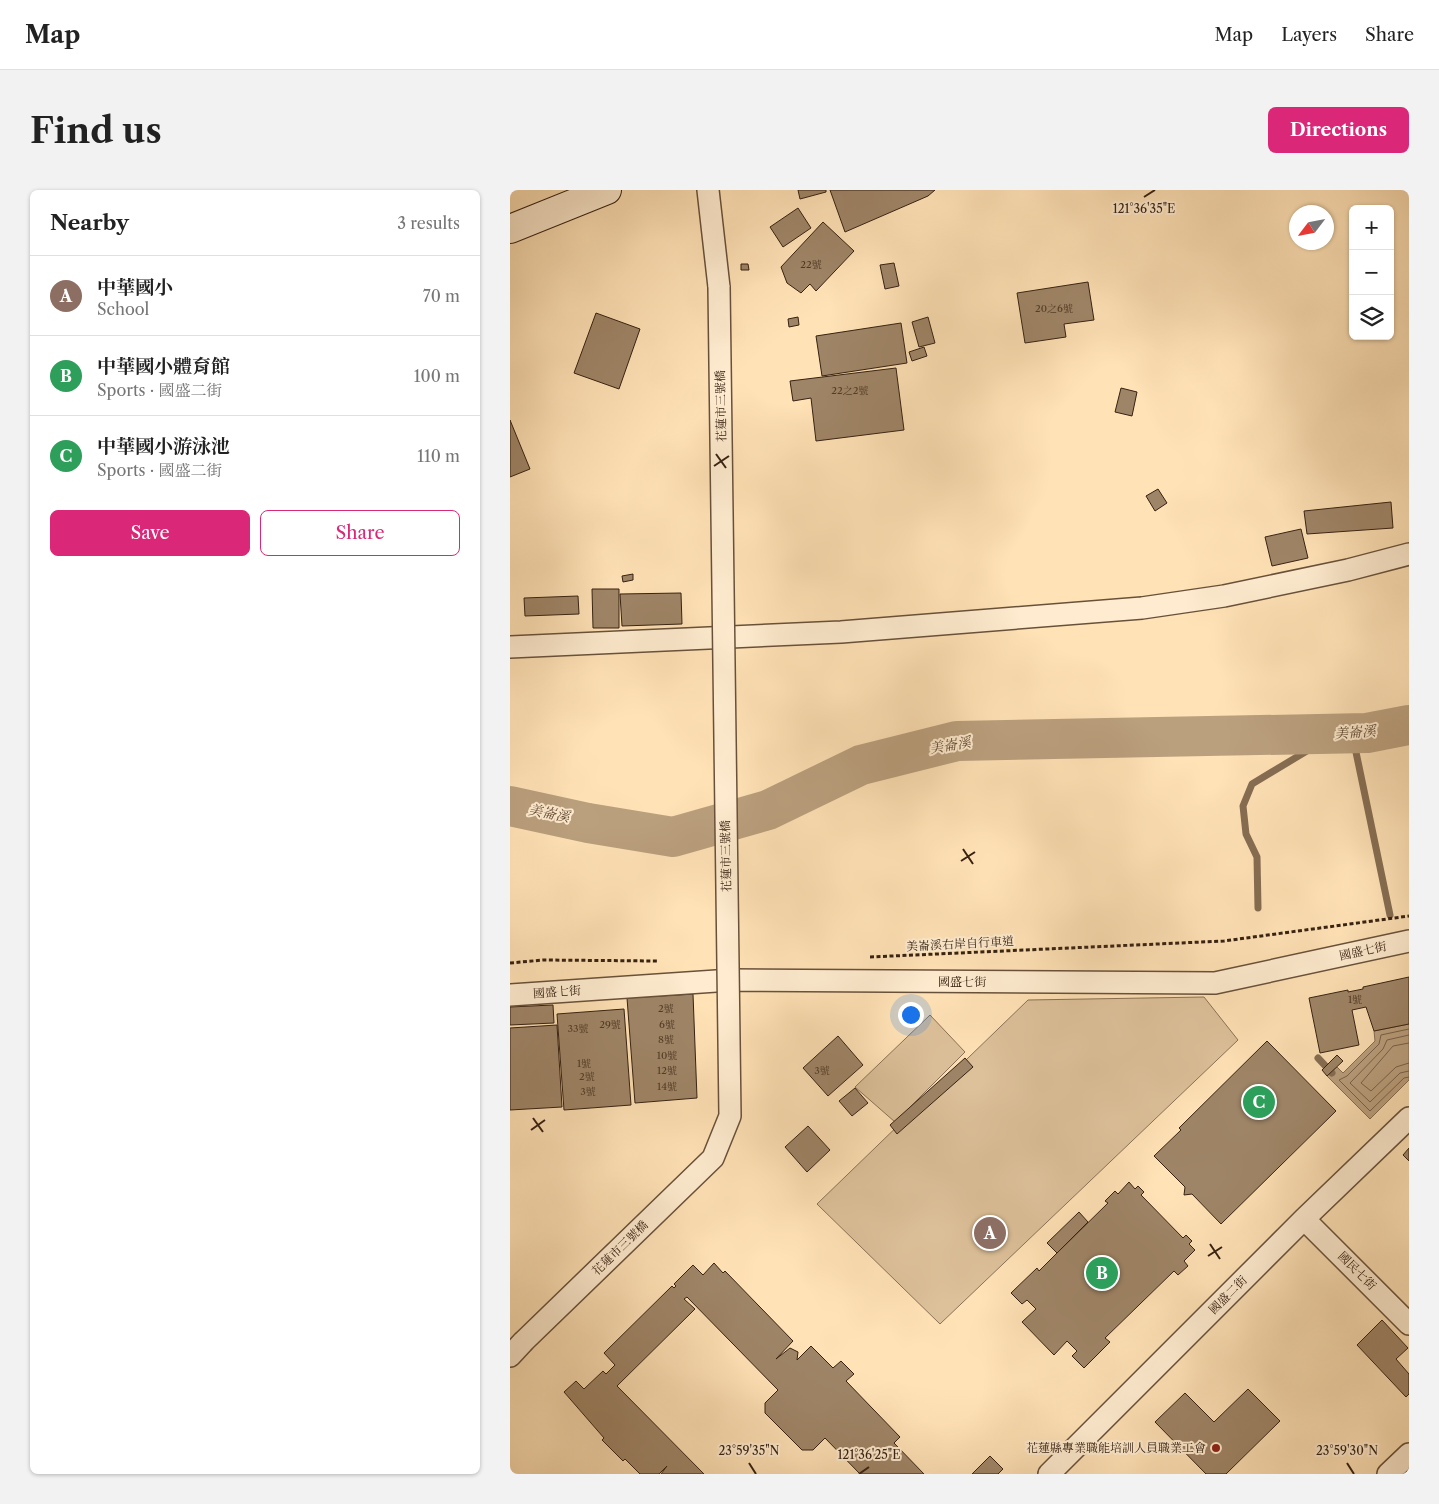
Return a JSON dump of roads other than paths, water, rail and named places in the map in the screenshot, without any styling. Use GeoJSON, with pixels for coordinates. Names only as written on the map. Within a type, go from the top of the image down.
{"type":"FeatureCollection","features":[{"type":"Feature","properties":{"kind":"street"},"geometry":{"type":"LineString","coordinates":[[510,230],[607,190]]}},
{"type":"Feature","properties":{"kind":"street","name":"花蓮市三號橋"},"geometry":{"type":"LineString","coordinates":[[517,1349],[713,1158],[730,1116],[719,287],[708,190]]}},
{"type":"Feature","properties":{"kind":"street"},"geometry":{"type":"LineString","coordinates":[[510,648],[841,632],[1142,608],[1224,596],[1348,570],[1409,554]]}},
{"type":"Feature","properties":{"kind":"street","name":"國盛七街"},"geometry":{"type":"LineString","coordinates":[[510,995],[731,980],[1215,983],[1409,941]]}},
{"type":"Feature","properties":{"kind":"street","name":"國盛二街"},"geometry":{"type":"LineString","coordinates":[[1049,1474],[1304,1219],[1409,1118]]}},
{"type":"Feature","properties":{"kind":"street","name":"國民七街"},"geometry":{"type":"LineString","coordinates":[[1304,1219],[1409,1324]]}},
{"type":"Feature","properties":{"kind":"street"},"geometry":{"type":"LineString","coordinates":[[1388,1474],[1409,1454]]}},
{"type":"Feature","properties":{"kind":"water"},"geometry":{"type":"Polygon","coordinates":[[[1409,1024],[1409,1080],[1370,1119],[1327,1076],[1337,1067],[1343,1073],[1375,1041],[1374,1031],[1409,1024]]]}},
{"type":"Feature","properties":{"kind":"waterway","name":"美崙溪"},"geometry":{"type":"LineString","coordinates":[[510,806],[588,823],[673,837],[768,810],[861,765],[957,741],[1367,733],[1409,725]]}},
{"type":"Feature","properties":{"kind":"waterway"},"geometry":{"type":"LineString","coordinates":[[1352,733],[1390,915]]}},
{"type":"Feature","properties":{"kind":"waterway"},"geometry":{"type":"LineString","coordinates":[[1258,908],[1257,857],[1246,834],[1243,806],[1252,784],[1335,734]]}},
{"type":"Feature","properties":{"kind":"waterway"},"geometry":{"type":"LineString","coordinates":[[1318,1058],[1332,1073]]}},
{"type":"Feature","properties":{"kind":"place","name":"中華國小游泳池"},"geometry":{"type":"Point","coordinates":[1259,1102]}},
{"type":"Feature","properties":{"kind":"place","name":"中華國小"},"geometry":{"type":"Point","coordinates":[990,1233]}},
{"type":"Feature","properties":{"kind":"place","name":"中華國小體育館"},"geometry":{"type":"Point","coordinates":[1102,1273]}},
{"type":"Feature","properties":{"kind":"place","name":"花蓮縣專業職能培訓人員職業工會"},"geometry":{"type":"Point","coordinates":[1216,1448]}}]}
